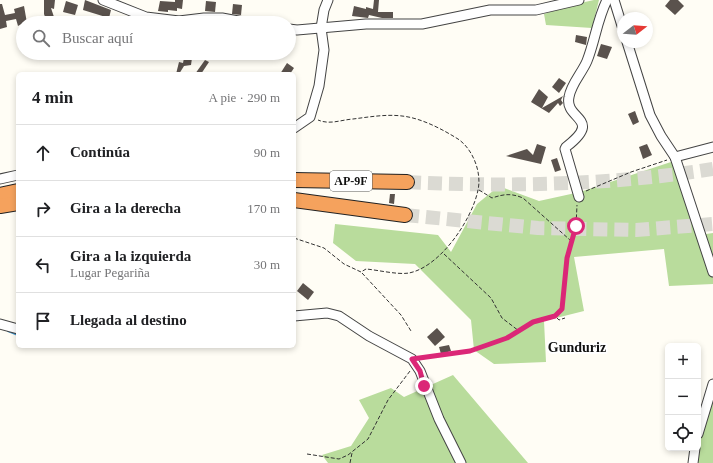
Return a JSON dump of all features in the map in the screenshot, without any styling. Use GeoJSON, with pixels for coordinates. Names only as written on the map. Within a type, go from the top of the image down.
{"type":"FeatureCollection","features":[{"type":"Feature","properties":{"kind":"highway","name":"AP-9F"},"geometry":{"type":"LineString","coordinates":[[296,180],[407,182]]}},
{"type":"Feature","properties":{"kind":"highway"},"geometry":{"type":"LineString","coordinates":[[0,195],[16,191]]}},
{"type":"Feature","properties":{"kind":"highway","name":"AP-9F"},"geometry":{"type":"LineString","coordinates":[[296,200],[404,215]]}},
{"type":"Feature","properties":{"kind":"highway"},"geometry":{"type":"LineString","coordinates":[[0,206],[16,203]]}},
{"type":"Feature","properties":{"kind":"street"},"geometry":{"type":"LineString","coordinates":[[104,0],[144,16]]}},
{"type":"Feature","properties":{"kind":"street"},"geometry":{"type":"LineString","coordinates":[[296,127],[310,117],[319,86],[323,66],[324,50],[321,28],[328,0]]}},
{"type":"Feature","properties":{"kind":"street"},"geometry":{"type":"LineString","coordinates":[[296,30],[366,24],[422,24],[490,10],[536,10],[579,0]]}},
{"type":"Feature","properties":{"kind":"street"},"geometry":{"type":"LineString","coordinates":[[579,197],[565,149],[580,134],[582,122],[569,105],[569,95],[588,59],[596,26],[607,0]]}},
{"type":"Feature","properties":{"kind":"street"},"geometry":{"type":"LineString","coordinates":[[614,0],[618,12]]}},
{"type":"Feature","properties":{"kind":"street"},"geometry":{"type":"LineString","coordinates":[[629,48],[650,115],[661,136],[675,157],[713,272]]}},
{"type":"Feature","properties":{"kind":"street"},"geometry":{"type":"LineString","coordinates":[[675,157],[713,148]]}},
{"type":"Feature","properties":{"kind":"street"},"geometry":{"type":"LineString","coordinates":[[0,179],[16,175]]}},
{"type":"Feature","properties":{"kind":"street"},"geometry":{"type":"LineString","coordinates":[[296,316],[327,313],[338,316],[414,362],[438,419],[461,463]]}},
{"type":"Feature","properties":{"kind":"street"},"geometry":{"type":"LineString","coordinates":[[0,324],[16,328]]}},
{"type":"Feature","properties":{"kind":"street"},"geometry":{"type":"LineString","coordinates":[[701,424],[713,384]]}},
{"type":"Feature","properties":{"kind":"street"},"geometry":{"type":"LineString","coordinates":[[693,463],[695,451]]}},
{"type":"Feature","properties":{"kind":"path"},"geometry":{"type":"LineString","coordinates":[[310,117],[327,123],[346,119],[402,116],[435,127],[460,140],[470,151],[477,167],[479,190],[466,219],[443,253],[421,269],[408,274],[366,269],[361,272]]}},
{"type":"Feature","properties":{"kind":"path"},"geometry":{"type":"LineString","coordinates":[[306,454],[339,459],[344,458],[368,439],[396,388],[414,362],[470,351],[507,338],[533,322],[555,316],[562,309],[567,258],[570,240],[576,226],[579,197],[586,191],[631,172],[675,157]]}},
{"type":"Feature","properties":{"kind":"path"},"geometry":{"type":"LineString","coordinates":[[479,190],[492,198],[506,194],[514,194],[522,198],[570,240]]}},
{"type":"Feature","properties":{"kind":"path"},"geometry":{"type":"LineString","coordinates":[[296,239],[324,248],[344,264],[361,272],[401,315],[411,331]]}},
{"type":"Feature","properties":{"kind":"path"},"geometry":{"type":"LineString","coordinates":[[443,253],[491,298],[502,318],[519,331]]}},
{"type":"Feature","properties":{"kind":"path"},"geometry":{"type":"LineString","coordinates":[[555,316],[559,320],[565,318]]}},
{"type":"Feature","properties":{"kind":"path"},"geometry":{"type":"LineString","coordinates":[[350,463],[352,452]]}},
{"type":"Feature","properties":{"kind":"green space"},"geometry":{"type":"Polygon","coordinates":[[[599,0],[592,28],[546,25],[544,14],[567,6],[599,0]]]}},
{"type":"Feature","properties":{"kind":"green space"},"geometry":{"type":"Polygon","coordinates":[[[674,161],[699,235],[713,233],[713,284],[669,286],[664,249],[574,257],[584,311],[544,321],[546,362],[494,364],[474,350],[471,320],[415,264],[356,261],[333,243],[335,224],[438,235],[451,252],[477,204],[499,186],[539,201],[580,192],[674,161]]]}},
{"type":"Feature","properties":{"kind":"green space"},"geometry":{"type":"Polygon","coordinates":[[[453,375],[528,463],[328,463],[322,455],[351,446],[369,418],[359,400],[391,388],[404,397],[453,375]]]}},
{"type":"Feature","properties":{"kind":"green space"},"geometry":{"type":"Polygon","coordinates":[[[713,395],[713,463],[697,463],[698,451],[701,451],[701,436],[713,395]]]}},
{"type":"Feature","properties":{"kind":"building"},"geometry":{"type":"Polygon","coordinates":[[[44,0],[55,0],[54,9],[51,8],[54,16],[45,16],[44,0]]]}},
{"type":"Feature","properties":{"kind":"building"},"geometry":{"type":"Polygon","coordinates":[[[85,0],[111,10],[110,16],[102,16],[83,10],[85,0]]]}},
{"type":"Feature","properties":{"kind":"building"},"geometry":{"type":"Polygon","coordinates":[[[175,0],[183,0],[182,9],[177,8],[177,11],[168,10],[168,12],[158,11],[160,1],[175,2],[175,0]]]}},
{"type":"Feature","properties":{"kind":"building"},"geometry":{"type":"Polygon","coordinates":[[[374,0],[379,0],[378,12],[393,12],[393,18],[382,18],[369,15],[368,18],[352,16],[354,6],[373,9],[374,0]]]}},
{"type":"Feature","properties":{"kind":"building"},"geometry":{"type":"Polygon","coordinates":[[[670,0],[678,0],[684,6],[675,15],[665,6],[670,0]]]}},
{"type":"Feature","properties":{"kind":"building"},"geometry":{"type":"Polygon","coordinates":[[[66,1],[78,5],[75,15],[63,12],[66,1]]]}},
{"type":"Feature","properties":{"kind":"building"},"geometry":{"type":"Polygon","coordinates":[[[206,1],[216,2],[215,12],[205,11],[206,1]]]}},
{"type":"Feature","properties":{"kind":"building"},"geometry":{"type":"Polygon","coordinates":[[[0,4],[2,4],[5,15],[15,13],[14,9],[24,6],[26,16],[16,16],[16,19],[6,21],[7,27],[0,29],[0,4]]]}},
{"type":"Feature","properties":{"kind":"building"},"geometry":{"type":"Polygon","coordinates":[[[233,4],[242,5],[241,15],[232,14],[233,4]]]}},
{"type":"Feature","properties":{"kind":"building"},"geometry":{"type":"Polygon","coordinates":[[[576,35],[587,37],[586,45],[575,42],[576,35]]]}},
{"type":"Feature","properties":{"kind":"building"},"geometry":{"type":"Polygon","coordinates":[[[601,44],[612,47],[607,59],[597,56],[601,44]]]}},
{"type":"Feature","properties":{"kind":"building"},"geometry":{"type":"Polygon","coordinates":[[[184,60],[192,60],[191,65],[184,66],[180,72],[176,72],[179,62],[183,63],[184,60]]]}},
{"type":"Feature","properties":{"kind":"building"},"geometry":{"type":"Polygon","coordinates":[[[205,60],[209,62],[202,72],[196,72],[205,60]]]}},
{"type":"Feature","properties":{"kind":"building"},"geometry":{"type":"Polygon","coordinates":[[[287,63],[294,68],[291,72],[281,72],[287,63]]]}},
{"type":"Feature","properties":{"kind":"building"},"geometry":{"type":"Polygon","coordinates":[[[559,78],[566,83],[559,93],[552,87],[559,78]]]}},
{"type":"Feature","properties":{"kind":"building"},"geometry":{"type":"Polygon","coordinates":[[[539,89],[548,97],[542,108],[563,96],[561,100],[563,103],[560,106],[558,103],[549,113],[531,102],[539,89]]]}},
{"type":"Feature","properties":{"kind":"building"},"geometry":{"type":"Polygon","coordinates":[[[635,111],[639,122],[633,125],[628,114],[635,111]]]}},
{"type":"Feature","properties":{"kind":"building"},"geometry":{"type":"Polygon","coordinates":[[[537,144],[546,147],[541,164],[506,156],[527,149],[533,155],[537,144]]]}},
{"type":"Feature","properties":{"kind":"building"},"geometry":{"type":"Polygon","coordinates":[[[647,144],[652,155],[643,159],[639,147],[647,144]]]}},
{"type":"Feature","properties":{"kind":"building"},"geometry":{"type":"Polygon","coordinates":[[[557,158],[561,170],[555,172],[551,160],[557,158]]]}},
{"type":"Feature","properties":{"kind":"building"},"geometry":{"type":"Polygon","coordinates":[[[390,194],[395,194],[394,204],[389,203],[390,194]]]}},
{"type":"Feature","properties":{"kind":"building"},"geometry":{"type":"Polygon","coordinates":[[[303,283],[314,292],[308,300],[297,291],[303,283]]]}},
{"type":"Feature","properties":{"kind":"building"},"geometry":{"type":"Polygon","coordinates":[[[437,328],[445,337],[435,346],[427,337],[437,328]]]}},
{"type":"Feature","properties":{"kind":"building"},"geometry":{"type":"Polygon","coordinates":[[[449,345],[451,351],[441,354],[439,347],[449,345]]]}},
{"type":"Feature","properties":{"kind":"waterway"},"geometry":{"type":"LineString","coordinates":[[8,331],[16,334]]}},
{"type":"Feature","properties":{"kind":"tunnel"},"geometry":{"type":"LineString","coordinates":[[407,182],[445,184],[560,183],[637,178],[713,169]]}},
{"type":"Feature","properties":{"kind":"tunnel"},"geometry":{"type":"LineString","coordinates":[[405,215],[538,228],[636,230],[713,224]]}},
{"type":"Feature","properties":{"kind":"district","name":"Gunduriz"},"geometry":{"type":"Point","coordinates":[577,347]}},
{"type":"Feature","properties":{"kind":"route"},"geometry":{"type":"LineString","coordinates":[[424,386],[420,371],[412,359],[470,351],[507,338],[533,322],[555,316],[562,309],[570,240],[576,226]]}}]}
